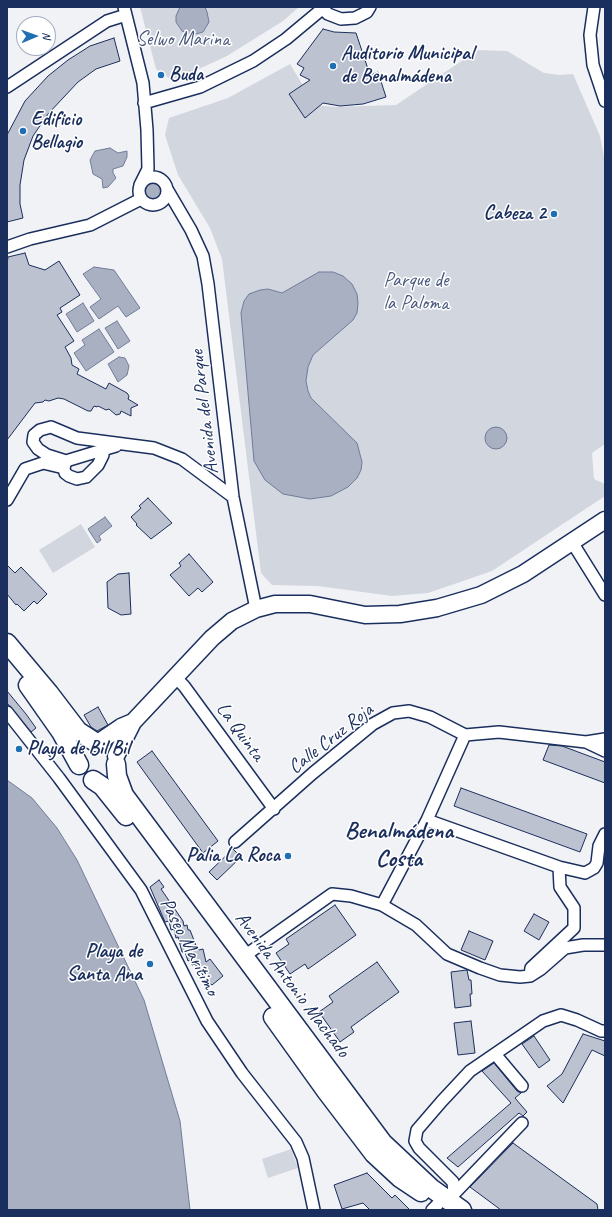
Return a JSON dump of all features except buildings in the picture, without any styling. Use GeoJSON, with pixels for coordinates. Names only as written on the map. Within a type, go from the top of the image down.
{"type":"FeatureCollection","features":[{"type":"Feature","properties":{"kind":"main road"},"geometry":{"type":"LineString","coordinates":[[7,642],[78,731],[97,742],[110,747],[117,756],[114,770],[105,778],[93,780],[82,773],[61,732],[44,707],[7,660]]}},
{"type":"Feature","properties":{"kind":"main road"},"geometry":{"type":"LineString","coordinates":[[78,765],[78,758],[84,747],[97,742]]}},
{"type":"Feature","properties":{"kind":"main road","name":"Avenida Antonio Machado"},"geometry":{"type":"LineString","coordinates":[[117,756],[117,776],[124,795],[243,957],[383,1144],[431,1188],[447,1205]]}},
{"type":"Feature","properties":{"kind":"main road","name":"Avenida Antonio Machado"},"geometry":{"type":"LineString","coordinates":[[93,780],[102,786],[118,805],[326,1091],[374,1154],[400,1178],[447,1205]]}},
{"type":"Feature","properties":{"kind":"street"},"geometry":{"type":"LineString","coordinates":[[144,104],[200,87],[253,61],[286,39],[322,8],[328,14],[342,19],[355,18],[367,12],[370,7]]}},
{"type":"Feature","properties":{"kind":"street"},"geometry":{"type":"LineString","coordinates":[[594,7],[590,35],[593,65],[605,101]]}},
{"type":"Feature","properties":{"kind":"street"},"geometry":{"type":"LineString","coordinates":[[7,87],[107,21],[125,11],[143,83],[149,151],[148,169],[140,185],[139,194],[141,199],[149,205],[154,205],[163,201],[167,189],[156,173],[149,151]]}},
{"type":"Feature","properties":{"kind":"street"},"geometry":{"type":"LineString","coordinates":[[140,185],[146,178],[151,176],[160,178]]}},
{"type":"Feature","properties":{"kind":"street","name":"Avenida del Parque"},"geometry":{"type":"LineString","coordinates":[[167,189],[182,214],[203,256],[208,284],[233,497],[256,609]]}},
{"type":"Feature","properties":{"kind":"street"},"geometry":{"type":"LineString","coordinates":[[7,247],[30,239],[90,225],[141,199]]}},
{"type":"Feature","properties":{"kind":"street","name":"Avenida del Parque"},"geometry":{"type":"LineString","coordinates":[[163,201],[182,214]]}},
{"type":"Feature","properties":{"kind":"street"},"geometry":{"type":"LineString","coordinates":[[99,451],[103,452],[103,455],[93,472],[86,477],[77,479],[69,476],[65,464],[38,450],[33,442],[34,435],[40,430],[51,427],[77,438],[154,448],[182,459],[233,497]]}},
{"type":"Feature","properties":{"kind":"street"},"geometry":{"type":"LineString","coordinates":[[7,500],[25,469],[43,463],[65,464],[99,451],[124,444]]}},
{"type":"Feature","properties":{"kind":"street"},"geometry":{"type":"LineString","coordinates":[[117,756],[133,722],[216,633],[232,621],[256,609],[274,604],[310,604],[365,615],[400,614],[437,608],[481,595],[523,574],[605,520]]}},
{"type":"Feature","properties":{"kind":"street"},"geometry":{"type":"LineString","coordinates":[[572,542],[605,595]]}},
{"type":"Feature","properties":{"kind":"street","name":"La Quinta"},"geometry":{"type":"LineString","coordinates":[[175,677],[184,686],[274,809]]}},
{"type":"Feature","properties":{"kind":"street","name":"Calle Cruz Roja"},"geometry":{"type":"LineString","coordinates":[[235,842],[314,772],[373,724],[393,713],[409,711],[430,718],[465,735]]}},
{"type":"Feature","properties":{"kind":"street","name":"Paseo Marítimo"},"geometry":{"type":"LineString","coordinates":[[7,712],[141,890],[207,1021],[242,1073],[296,1142],[303,1158],[314,1210]]}},
{"type":"Feature","properties":{"kind":"street"},"geometry":{"type":"LineString","coordinates":[[97,742],[121,727],[133,722]]}},
{"type":"Feature","properties":{"kind":"street"},"geometry":{"type":"LineString","coordinates":[[382,905],[427,820],[465,735],[499,732],[586,742],[605,739]]}},
{"type":"Feature","properties":{"kind":"street"},"geometry":{"type":"LineString","coordinates":[[586,742],[605,751]]}},
{"type":"Feature","properties":{"kind":"street"},"geometry":{"type":"LineString","coordinates":[[427,820],[559,867],[585,873],[594,868],[597,863],[599,846],[605,834]]}},
{"type":"Feature","properties":{"kind":"street"},"geometry":{"type":"LineString","coordinates":[[530,976],[530,968],[574,928],[574,908],[560,887],[559,867]]}},
{"type":"Feature","properties":{"kind":"street"},"geometry":{"type":"LineString","coordinates":[[243,957],[332,894],[350,896],[382,905],[416,926],[446,954],[500,975],[520,977],[530,976],[541,969],[565,948],[583,944],[605,945]]}},
{"type":"Feature","properties":{"kind":"street"},"geometry":{"type":"LineString","coordinates":[[447,1205],[453,1182],[419,1148],[415,1135],[417,1130],[470,1071],[543,1021],[562,1015],[601,1031],[605,1031]]}},
{"type":"Feature","properties":{"kind":"street"},"geometry":{"type":"LineString","coordinates":[[495,1054],[522,1086]]}},
{"type":"Feature","properties":{"kind":"street"},"geometry":{"type":"LineString","coordinates":[[447,1205],[522,1124]]}},
{"type":"Feature","properties":{"kind":"green space","name":"Selwo Marina"},"geometry":{"type":"Polygon","coordinates":[[[140,7],[299,7],[283,21],[227,56],[173,81],[156,69],[140,7]]]}},
{"type":"Feature","properties":{"kind":"green space","name":"Parque de la Paloma"},"geometry":{"type":"Polygon","coordinates":[[[478,50],[507,51],[544,73],[560,75],[573,74],[600,136],[605,162],[605,444],[592,453],[594,479],[605,484],[605,496],[492,571],[428,593],[392,596],[318,586],[272,585],[261,573],[222,259],[210,228],[178,175],[165,135],[169,118],[228,98],[290,64],[315,105],[335,107],[396,105],[478,50]]]}},
{"type":"Feature","properties":{"kind":"green space"},"geometry":{"type":"Polygon","coordinates":[[[81,524],[95,547],[53,573],[39,550],[81,524]]]}},
{"type":"Feature","properties":{"kind":"green space"},"geometry":{"type":"Polygon","coordinates":[[[291,1149],[298,1168],[268,1178],[262,1159],[291,1149]]]}},
{"type":"Feature","properties":{"kind":"water"},"geometry":{"type":"Polygon","coordinates":[[[180,7],[205,7],[209,22],[203,32],[192,35],[182,31],[176,22],[176,16],[180,7]]]}},
{"type":"Feature","properties":{"kind":"water"},"geometry":{"type":"Polygon","coordinates":[[[110,148],[118,153],[127,151],[127,157],[123,166],[113,169],[113,173],[116,178],[108,187],[103,188],[102,179],[93,174],[90,160],[95,151],[110,148]]]}},
{"type":"Feature","properties":{"kind":"water"},"geometry":{"type":"Polygon","coordinates":[[[149,180],[157,180],[164,187],[164,195],[157,202],[149,202],[142,195],[142,187],[149,180]]]}},
{"type":"Feature","properties":{"kind":"water"},"geometry":{"type":"Polygon","coordinates":[[[94,267],[114,270],[140,308],[126,317],[118,306],[99,319],[90,307],[101,299],[83,274],[94,267]]]}},
{"type":"Feature","properties":{"kind":"water"},"geometry":{"type":"Polygon","coordinates":[[[319,272],[333,272],[343,276],[352,284],[357,294],[358,303],[357,313],[353,320],[313,355],[308,367],[306,381],[308,391],[311,398],[357,443],[362,462],[361,470],[357,478],[348,487],[331,496],[310,499],[283,494],[265,480],[254,461],[241,313],[244,301],[249,294],[268,289],[282,293],[319,272]]]}},
{"type":"Feature","properties":{"kind":"water"},"geometry":{"type":"Polygon","coordinates":[[[83,303],[94,321],[77,332],[66,314],[83,303]]]}},
{"type":"Feature","properties":{"kind":"water"},"geometry":{"type":"Polygon","coordinates":[[[117,321],[130,341],[118,349],[105,328],[117,321]]]}},
{"type":"Feature","properties":{"kind":"water"},"geometry":{"type":"Polygon","coordinates":[[[99,329],[114,352],[86,371],[74,353],[85,345],[82,340],[99,329]]]}},
{"type":"Feature","properties":{"kind":"water"},"geometry":{"type":"Polygon","coordinates":[[[119,357],[125,358],[129,366],[127,375],[118,382],[108,364],[119,357]]]}},
{"type":"Feature","properties":{"kind":"water"},"geometry":{"type":"Polygon","coordinates":[[[496,427],[504,430],[507,438],[504,446],[496,449],[488,446],[485,438],[488,430],[496,427]]]}},
{"type":"Feature","properties":{"kind":"water"},"geometry":{"type":"Polygon","coordinates":[[[105,517],[112,526],[99,536],[101,540],[97,543],[88,529],[105,517]]]}},
{"type":"Feature","properties":{"kind":"water"},"geometry":{"type":"Polygon","coordinates":[[[7,780],[32,798],[57,828],[77,860],[144,1000],[180,1121],[190,1210],[7,1210],[7,780]]]}},
{"type":"Feature","properties":{"kind":"place","name":"Auditorio Municipal de Benalmádena"},"geometry":{"type":"Point","coordinates":[333,66]}},
{"type":"Feature","properties":{"kind":"place","name":"Buda"},"geometry":{"type":"Point","coordinates":[161,75]}},
{"type":"Feature","properties":{"kind":"place","name":"Edificio Bellagio"},"geometry":{"type":"Point","coordinates":[23,131]}},
{"type":"Feature","properties":{"kind":"place","name":"Cabeza 2"},"geometry":{"type":"Point","coordinates":[554,214]}},
{"type":"Feature","properties":{"kind":"place","name":"Playa de Bil Bil"},"geometry":{"type":"Point","coordinates":[19,749]}},
{"type":"Feature","properties":{"kind":"place","name":"Palia La Roca"},"geometry":{"type":"Point","coordinates":[288,856]}},
{"type":"Feature","properties":{"kind":"place","name":"Playa de Santa Ana"},"geometry":{"type":"Point","coordinates":[150,964]}},
{"type":"Feature","properties":{"kind":"district","name":"Benalmádena Costa"},"geometry":{"type":"Point","coordinates":[399,846]}}]}
